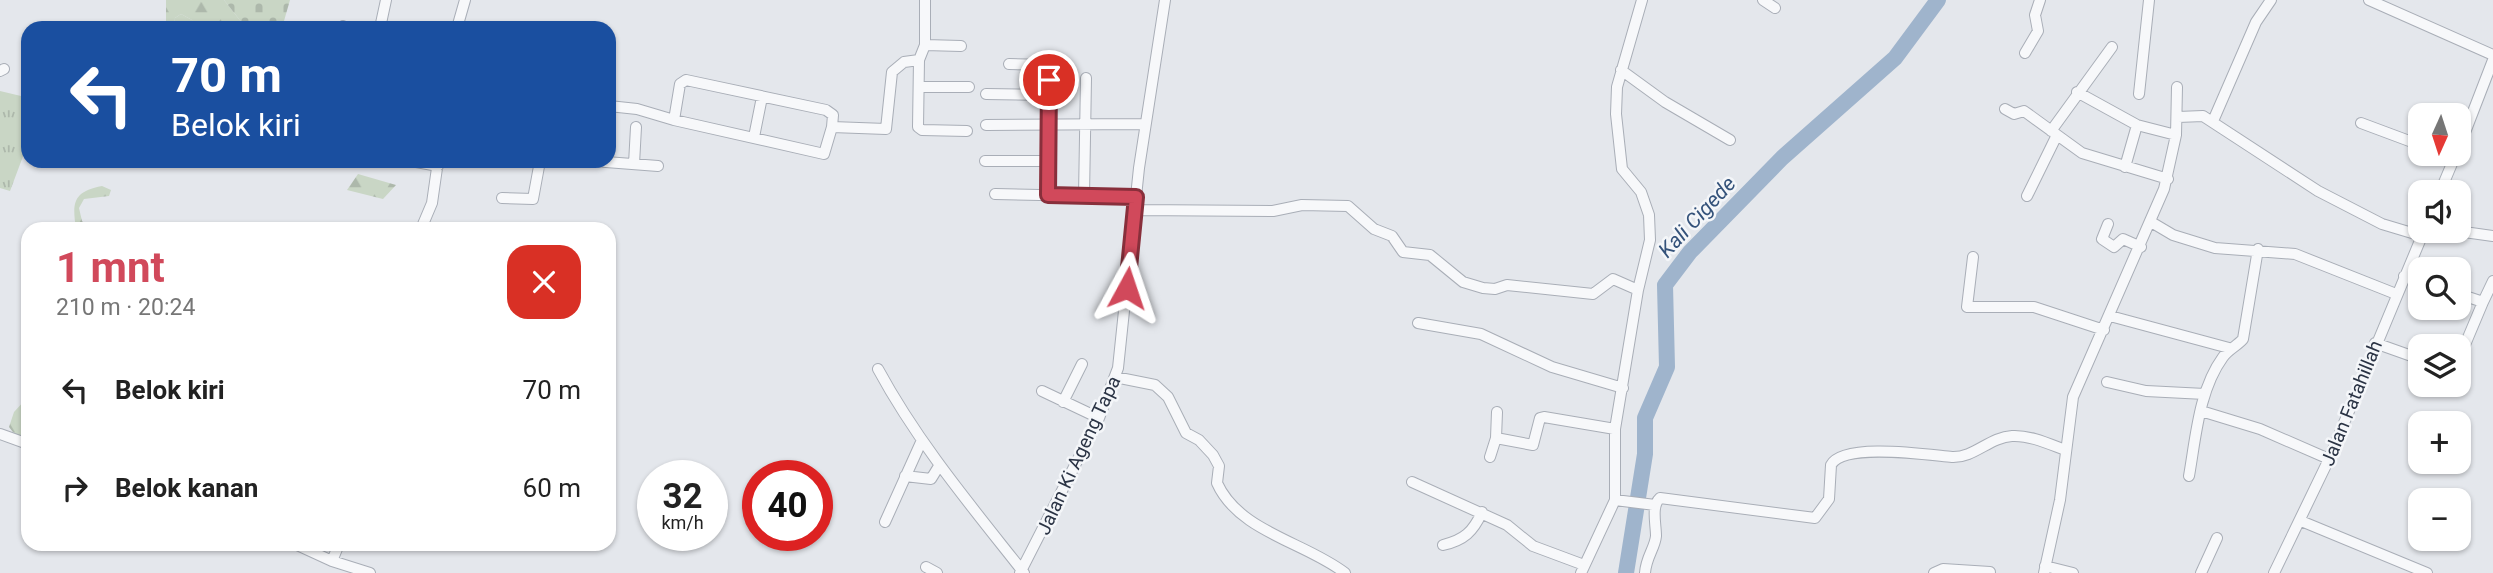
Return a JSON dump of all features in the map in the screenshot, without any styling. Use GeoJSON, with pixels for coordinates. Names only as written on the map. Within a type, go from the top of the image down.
{"type":"FeatureCollection","features":[{"type":"Feature","properties":{"kind":"street"},"geometry":{"type":"LineString","coordinates":[[382,21],[386,0]]}},
{"type":"Feature","properties":{"kind":"street"},"geometry":{"type":"LineString","coordinates":[[459,21],[465,0]]}},
{"type":"Feature","properties":{"kind":"street"},"geometry":{"type":"LineString","coordinates":[[925,0],[925,45],[919,60],[920,129],[967,131]]}},
{"type":"Feature","properties":{"kind":"street","name":"Jalan Ki Ageng Tapa"},"geometry":{"type":"LineString","coordinates":[[1022,572],[1099,418],[1115,377],[1123,339],[1144,124],[1165,0]]}},
{"type":"Feature","properties":{"kind":"street"},"geometry":{"type":"LineString","coordinates":[[1412,482],[1482,512],[1507,525],[1533,546],[1583,569],[1618,500],[1615,429],[1638,290],[1646,265],[1650,224],[1641,192],[1622,169],[1618,145],[1617,87],[1642,0]]}},
{"type":"Feature","properties":{"kind":"street"},"geometry":{"type":"LineString","coordinates":[[1763,0],[1775,8]]}},
{"type":"Feature","properties":{"kind":"street"},"geometry":{"type":"LineString","coordinates":[[2025,53],[2038,31],[2035,15],[2040,0]]}},
{"type":"Feature","properties":{"kind":"street"},"geometry":{"type":"LineString","coordinates":[[2140,94],[2149,0]]}},
{"type":"Feature","properties":{"kind":"street"},"geometry":{"type":"LineString","coordinates":[[2213,121],[2256,23],[2271,0]]}},
{"type":"Feature","properties":{"kind":"street"},"geometry":{"type":"LineString","coordinates":[[2369,0],[2493,55]]}},
{"type":"Feature","properties":{"kind":"street"},"geometry":{"type":"LineString","coordinates":[[925,45],[961,46]]}},
{"type":"Feature","properties":{"kind":"street"},"geometry":{"type":"LineString","coordinates":[[2027,195],[2054,133],[2077,92],[2112,47]]}},
{"type":"Feature","properties":{"kind":"street"},"geometry":{"type":"LineString","coordinates":[[832,127],[886,129],[892,72],[904,62],[919,60]]}},
{"type":"Feature","properties":{"kind":"street"},"geometry":{"type":"LineString","coordinates":[[2471,112],[2493,60]]}},
{"type":"Feature","properties":{"kind":"street"},"geometry":{"type":"LineString","coordinates":[[1009,64],[1049,62],[1048,195]]}},
{"type":"Feature","properties":{"kind":"street"},"geometry":{"type":"LineString","coordinates":[[1621,70],[1665,102],[1730,140]]}},
{"type":"Feature","properties":{"kind":"street"},"geometry":{"type":"LineString","coordinates":[[1084,196],[1086,78]]}},
{"type":"Feature","properties":{"kind":"street"},"geometry":{"type":"LineString","coordinates":[[616,107],[637,109],[674,120],[824,154],[833,115],[826,110],[682,81],[674,120]]}},
{"type":"Feature","properties":{"kind":"street"},"geometry":{"type":"LineString","coordinates":[[919,87],[969,87]]}},
{"type":"Feature","properties":{"kind":"street"},"geometry":{"type":"LineString","coordinates":[[2073,573],[2045,570],[2060,500],[2070,410],[2077,383],[2104,330],[2168,179],[2178,117],[2177,87]]}},
{"type":"Feature","properties":{"kind":"street"},"geometry":{"type":"LineString","coordinates":[[2077,92],[2137,125],[2176,135]]}},
{"type":"Feature","properties":{"kind":"street"},"geometry":{"type":"LineString","coordinates":[[986,94],[1049,95]]}},
{"type":"Feature","properties":{"kind":"street"},"geometry":{"type":"LineString","coordinates":[[754,137],[762,97]]}},
{"type":"Feature","properties":{"kind":"street"},"geometry":{"type":"LineString","coordinates":[[2005,109],[2014,114],[2024,111],[2082,153],[2168,179]]}},
{"type":"Feature","properties":{"kind":"street"},"geometry":{"type":"LineString","coordinates":[[2178,117],[2199,114],[2318,191],[2382,224],[2408,230]]}},
{"type":"Feature","properties":{"kind":"street"},"geometry":{"type":"LineString","coordinates":[[986,125],[1049,126],[1085,122],[1144,124]]}},
{"type":"Feature","properties":{"kind":"street"},"geometry":{"type":"LineString","coordinates":[[2361,123],[2408,141]]}},
{"type":"Feature","properties":{"kind":"street"},"geometry":{"type":"LineString","coordinates":[[2125,167],[2137,125]]}},
{"type":"Feature","properties":{"kind":"street"},"geometry":{"type":"LineString","coordinates":[[634,164],[636,127]]}},
{"type":"Feature","properties":{"kind":"street"},"geometry":{"type":"LineString","coordinates":[[985,161],[1049,161]]}},
{"type":"Feature","properties":{"kind":"street"},"geometry":{"type":"LineString","coordinates":[[616,163],[658,166]]}},
{"type":"Feature","properties":{"kind":"street"},"geometry":{"type":"LineString","coordinates":[[424,222],[432,204],[437,168]]}},
{"type":"Feature","properties":{"kind":"street"},"geometry":{"type":"LineString","coordinates":[[502,198],[533,199],[539,168]]}},
{"type":"Feature","properties":{"kind":"street"},"geometry":{"type":"LineString","coordinates":[[995,194],[1136,197]]}},
{"type":"Feature","properties":{"kind":"street"},"geometry":{"type":"LineString","coordinates":[[1134,211],[1273,211],[1302,205],[1348,206],[1374,229],[1392,236],[1403,253],[1430,255],[1455,278],[1471,285],[1492,289],[1507,285],[1592,294],[1613,279],[1638,290]]}},
{"type":"Feature","properties":{"kind":"street"},"geometry":{"type":"LineString","coordinates":[[2151,222],[2173,235],[2215,248],[2258,249],[2295,254],[2396,293]]}},
{"type":"Feature","properties":{"kind":"street"},"geometry":{"type":"LineString","coordinates":[[2108,225],[2102,239],[2104,243],[2114,247],[2123,239],[2141,247]]}},
{"type":"Feature","properties":{"kind":"street"},"geometry":{"type":"LineString","coordinates":[[2471,233],[2493,236]]}},
{"type":"Feature","properties":{"kind":"street","name":"Jalan Fatahillah"},"geometry":{"type":"LineString","coordinates":[[2274,573],[2329,459],[2419,243]]}},
{"type":"Feature","properties":{"kind":"street"},"geometry":{"type":"LineString","coordinates":[[2189,476],[2204,394],[2229,348],[2242,340],[2258,249]]}},
{"type":"Feature","properties":{"kind":"street"},"geometry":{"type":"LineString","coordinates":[[1973,257],[1968,307],[2034,307],[2104,330]]}},
{"type":"Feature","properties":{"kind":"street"},"geometry":{"type":"LineString","coordinates":[[2403,276],[2408,277]]}},
{"type":"Feature","properties":{"kind":"street"},"geometry":{"type":"LineString","coordinates":[[2470,334],[2493,281]]}},
{"type":"Feature","properties":{"kind":"street"},"geometry":{"type":"LineString","coordinates":[[2471,298],[2483,302]]}},
{"type":"Feature","properties":{"kind":"street"},"geometry":{"type":"LineString","coordinates":[[2110,316],[2229,348]]}},
{"type":"Feature","properties":{"kind":"street"},"geometry":{"type":"LineString","coordinates":[[1418,323],[1481,334],[1552,368],[1623,388]]}},
{"type":"Feature","properties":{"kind":"street"},"geometry":{"type":"LineString","coordinates":[[2375,343],[2408,355]]}},
{"type":"Feature","properties":{"kind":"street"},"geometry":{"type":"LineString","coordinates":[[1063,402],[1082,364]]}},
{"type":"Feature","properties":{"kind":"street"},"geometry":{"type":"LineString","coordinates":[[878,369],[939,466],[1022,572]]}},
{"type":"Feature","properties":{"kind":"street"},"geometry":{"type":"LineString","coordinates":[[1115,377],[1155,385],[1168,397],[1186,433],[1199,440],[1213,455],[1219,466],[1217,483],[1235,511],[1323,556],[1345,573]]}},
{"type":"Feature","properties":{"kind":"street"},"geometry":{"type":"LineString","coordinates":[[2107,382],[2146,391],[2204,394]]}},
{"type":"Feature","properties":{"kind":"street"},"geometry":{"type":"LineString","coordinates":[[1042,391],[1099,418]]}},
{"type":"Feature","properties":{"kind":"street"},"geometry":{"type":"LineString","coordinates":[[2201,411],[2260,429],[2329,459]]}},
{"type":"Feature","properties":{"kind":"street"},"geometry":{"type":"LineString","coordinates":[[1490,457],[1496,438],[1497,412]]}},
{"type":"Feature","properties":{"kind":"street"},"geometry":{"type":"LineString","coordinates":[[1496,438],[1533,445],[1540,418],[1544,417],[1615,429]]}},
{"type":"Feature","properties":{"kind":"street"},"geometry":{"type":"LineString","coordinates":[[0,435],[21,442]]}},
{"type":"Feature","properties":{"kind":"street"},"geometry":{"type":"LineString","coordinates":[[1618,500],[1650,504],[1665,497],[1815,519],[1829,499],[1831,465],[1839,457],[1890,450],[1959,457],[1993,440],[2013,436],[2065,450]]}},
{"type":"Feature","properties":{"kind":"street"},"geometry":{"type":"LineString","coordinates":[[885,522],[922,440]]}},
{"type":"Feature","properties":{"kind":"street"},"geometry":{"type":"LineString","coordinates":[[905,476],[931,479],[939,466]]}},
{"type":"Feature","properties":{"kind":"street"},"geometry":{"type":"LineString","coordinates":[[1645,573],[1647,553],[1655,541],[1650,504]]}},
{"type":"Feature","properties":{"kind":"street"},"geometry":{"type":"LineString","coordinates":[[1443,545],[1462,540],[1476,527],[1482,512]]}},
{"type":"Feature","properties":{"kind":"street"},"geometry":{"type":"LineString","coordinates":[[2301,521],[2427,573]]}},
{"type":"Feature","properties":{"kind":"street"},"geometry":{"type":"LineString","coordinates":[[2201,573],[2217,538]]}},
{"type":"Feature","properties":{"kind":"street"},"geometry":{"type":"LineString","coordinates":[[310,551],[370,573]]}},
{"type":"Feature","properties":{"kind":"street"},"geometry":{"type":"LineString","coordinates":[[332,561],[336,551]]}},
{"type":"Feature","properties":{"kind":"street"},"geometry":{"type":"LineString","coordinates":[[926,567],[937,573]]}},
{"type":"Feature","properties":{"kind":"street"},"geometry":{"type":"LineString","coordinates":[[1934,573],[1943,569],[1990,572]]}},
{"type":"Feature","properties":{"kind":"green space"},"geometry":{"type":"Polygon","coordinates":[[[166,0],[224,0],[240,21],[192,21],[181,14],[175,21],[166,21],[166,0]]]}},
{"type":"Feature","properties":{"kind":"green space"},"geometry":{"type":"Polygon","coordinates":[[[224,0],[290,0],[284,21],[240,21],[224,0]]]}},
{"type":"Feature","properties":{"kind":"green space"},"geometry":{"type":"Polygon","coordinates":[[[181,14],[192,21],[175,21],[181,14]]]}},
{"type":"Feature","properties":{"kind":"green space"},"geometry":{"type":"Polygon","coordinates":[[[0,91],[21,96],[21,162],[10,191],[0,188],[0,91]]]}},
{"type":"Feature","properties":{"kind":"green space"},"geometry":{"type":"Polygon","coordinates":[[[358,174],[396,185],[383,199],[347,190],[358,174]]]}},
{"type":"Feature","properties":{"kind":"green space"},"geometry":{"type":"Polygon","coordinates":[[[102,186],[111,190],[109,196],[84,199],[79,208],[83,222],[75,222],[77,200],[92,188],[102,186]]]}},
{"type":"Feature","properties":{"kind":"green space"},"geometry":{"type":"Polygon","coordinates":[[[21,404],[21,438],[9,427],[14,412],[21,404]]]}},
{"type":"Feature","properties":{"kind":"waterway","name":"Kali Cigede"},"geometry":{"type":"LineString","coordinates":[[1626,573],[1645,454],[1645,418],[1667,367],[1665,285],[1690,252],[1782,158],[1895,58],[1938,0]]}},
{"type":"Feature","properties":{"kind":"route"},"geometry":{"type":"LineString","coordinates":[[1049,80],[1048,195],[1136,197],[1127,288]]}}]}
